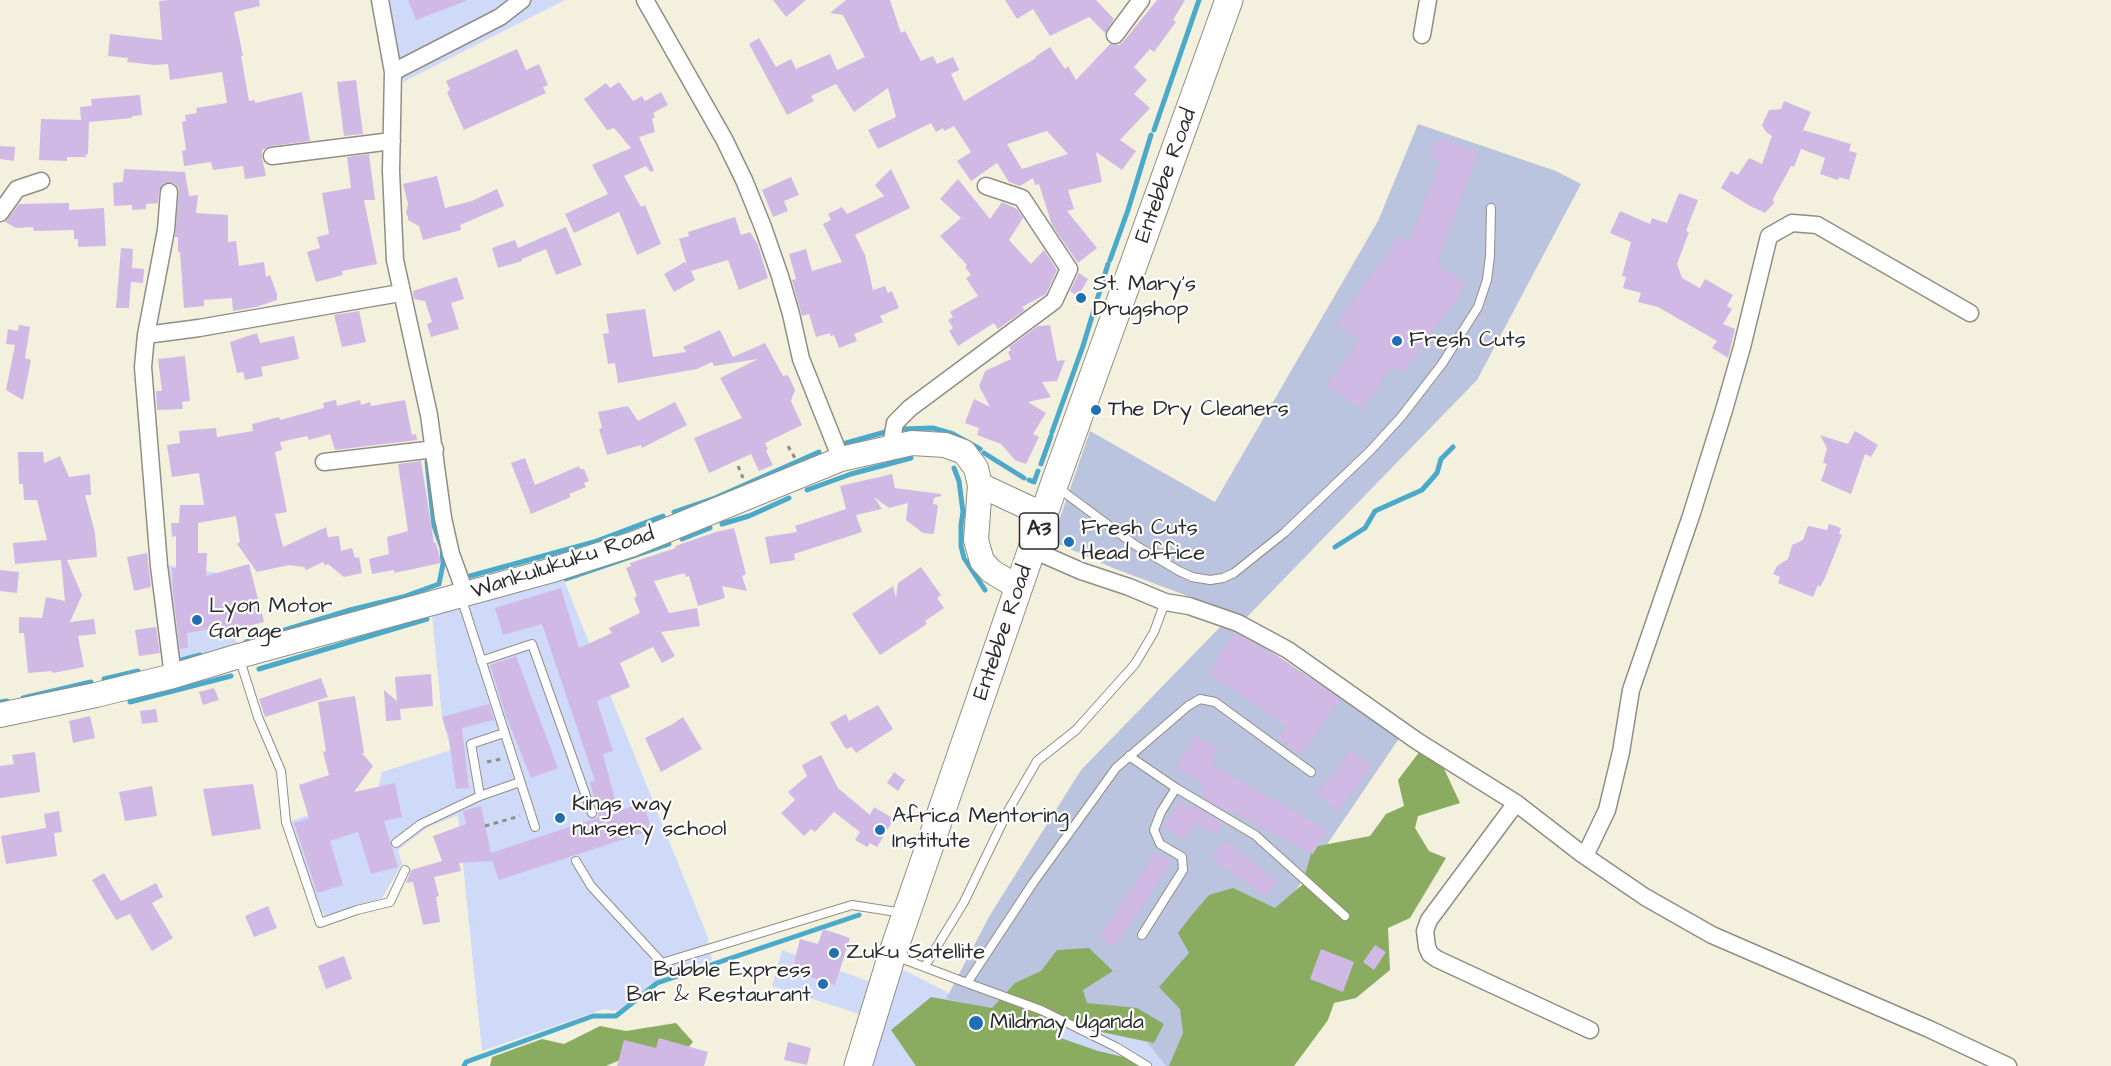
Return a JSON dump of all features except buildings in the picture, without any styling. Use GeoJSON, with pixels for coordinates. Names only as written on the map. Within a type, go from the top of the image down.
{"type":"FeatureCollection","features":[{"type":"Feature","properties":{"kind":"main road","name":"Entebbe Road"},"geometry":{"type":"LineString","coordinates":[[858,1066],[906,913],[1054,485],[1229,0]]}},
{"type":"Feature","properties":{"kind":"main road","name":"Wankulukuku Road"},"geometry":{"type":"LineString","coordinates":[[0,715],[173,676],[463,596],[633,544],[841,459],[912,443],[945,446],[964,452],[976,468],[979,492],[976,540],[982,561],[991,571],[1020,588]]}},
{"type":"Feature","properties":{"kind":"main road"},"geometry":{"type":"LineString","coordinates":[[979,492],[1044,515]]}},
{"type":"Feature","properties":{"kind":"street"},"geometry":{"type":"LineString","coordinates":[[380,0],[393,72],[395,260],[400,293],[429,415],[445,527],[463,596]]}},
{"type":"Feature","properties":{"kind":"street"},"geometry":{"type":"LineString","coordinates":[[393,72],[500,17],[522,0]]}},
{"type":"Feature","properties":{"kind":"street"},"geometry":{"type":"LineString","coordinates":[[645,0],[744,180],[780,276],[801,359],[841,459]]}},
{"type":"Feature","properties":{"kind":"street"},"geometry":{"type":"LineString","coordinates":[[1115,35],[1141,0]]}},
{"type":"Feature","properties":{"kind":"street"},"geometry":{"type":"LineString","coordinates":[[1422,35],[1428,0]]}},
{"type":"Feature","properties":{"kind":"street"},"geometry":{"type":"LineString","coordinates":[[272,156],[392,141]]}},
{"type":"Feature","properties":{"kind":"street"},"geometry":{"type":"LineString","coordinates":[[0,213],[17,189],[41,181]]}},
{"type":"Feature","properties":{"kind":"street"},"geometry":{"type":"LineString","coordinates":[[891,446],[895,423],[910,408],[1054,302],[1069,269],[1022,198],[986,186]]}},
{"type":"Feature","properties":{"kind":"street"},"geometry":{"type":"LineString","coordinates":[[169,192],[166,230],[146,334],[143,367],[159,566],[173,676]]}},
{"type":"Feature","properties":{"kind":"street"},"geometry":{"type":"LineString","coordinates":[[1585,856],[1607,810],[1621,752],[1631,690],[1691,516],[1724,410],[1769,236],[1792,223],[1817,225],[1970,313]]}},
{"type":"Feature","properties":{"kind":"street"},"geometry":{"type":"LineString","coordinates":[[146,334],[199,328],[400,293]]}},
{"type":"Feature","properties":{"kind":"street"},"geometry":{"type":"LineString","coordinates":[[324,462],[435,449]]}},
{"type":"Feature","properties":{"kind":"street"},"geometry":{"type":"LineString","coordinates":[[1033,550],[1081,571],[1130,587],[1165,602],[1189,606],[1238,623],[1288,650],[1417,741],[1516,803],[1585,856],[1645,897],[1712,935],[1929,1029],[2008,1066]]}},
{"type":"Feature","properties":{"kind":"street"},"geometry":{"type":"LineString","coordinates":[[1516,803],[1429,920],[1425,930],[1427,947],[1430,954],[1437,959],[1590,1030]]}},
{"type":"Feature","properties":{"kind":"lane"},"geometry":{"type":"LineString","coordinates":[[1054,485],[1135,545],[1179,571],[1192,577],[1210,580],[1234,573],[1284,533],[1370,451],[1401,417],[1442,364],[1478,307],[1487,280],[1491,208]]}},
{"type":"Feature","properties":{"kind":"lane"},"geometry":{"type":"LineString","coordinates":[[463,596],[481,661],[535,828]]}},
{"type":"Feature","properties":{"kind":"lane"},"geometry":{"type":"LineString","coordinates":[[925,966],[964,902],[1008,811],[1037,761],[1076,730],[1135,664],[1154,632],[1165,602]]}},
{"type":"Feature","properties":{"kind":"lane"},"geometry":{"type":"LineString","coordinates":[[481,661],[532,644],[592,813]]}},
{"type":"Feature","properties":{"kind":"lane"},"geometry":{"type":"LineString","coordinates":[[239,656],[258,717],[281,771],[286,822],[320,923],[357,910],[390,902],[405,870]]}},
{"type":"Feature","properties":{"kind":"lane"},"geometry":{"type":"LineString","coordinates":[[967,983],[1033,883],[1116,768],[1188,706],[1200,699],[1215,702],[1311,772]]}},
{"type":"Feature","properties":{"kind":"lane"},"geometry":{"type":"LineString","coordinates":[[480,796],[471,744],[504,733]]}},
{"type":"Feature","properties":{"kind":"lane"},"geometry":{"type":"LineString","coordinates":[[1129,756],[1176,788],[1255,835],[1345,916]]}},
{"type":"Feature","properties":{"kind":"lane"},"geometry":{"type":"LineString","coordinates":[[396,843],[421,824],[480,796],[520,782]]}},
{"type":"Feature","properties":{"kind":"lane"},"geometry":{"type":"LineString","coordinates":[[1142,935],[1183,870],[1182,857],[1160,844],[1154,830],[1161,812],[1176,788]]}},
{"type":"Feature","properties":{"kind":"lane"},"geometry":{"type":"LineString","coordinates":[[576,861],[591,886],[662,963],[852,905],[906,913]]}},
{"type":"Feature","properties":{"kind":"lane"},"geometry":{"type":"LineString","coordinates":[[892,955],[1041,1010],[1116,1047],[1147,1066]]}},
{"type":"Feature","properties":{"kind":"path"},"geometry":{"type":"LineString","coordinates":[[788,446],[796,460]]}},
{"type":"Feature","properties":{"kind":"path"},"geometry":{"type":"LineString","coordinates":[[738,466],[745,482]]}},
{"type":"Feature","properties":{"kind":"path"},"geometry":{"type":"LineString","coordinates":[[485,826],[531,813]]}},
{"type":"Feature","properties":{"kind":"shaded area"},"geometry":{"type":"Polygon","coordinates":[[[389,0],[565,0],[403,82],[389,0]]]}},
{"type":"Feature","properties":{"kind":"shaded area"},"geometry":{"type":"Polygon","coordinates":[[[1418,124],[1556,171],[1581,184],[1477,380],[1246,618],[1113,568],[1052,541],[1090,431],[1215,502],[1378,221],[1418,124]]]}},
{"type":"Feature","properties":{"kind":"shaded area"},"geometry":{"type":"Polygon","coordinates":[[[167,565],[219,573],[239,651],[176,667],[167,565]]]}},
{"type":"Feature","properties":{"kind":"shaded area","name":"Kings way nursery school"},"geometry":{"type":"Polygon","coordinates":[[[563,578],[707,935],[712,960],[655,981],[617,1011],[604,1009],[482,1051],[458,815],[428,827],[398,850],[402,864],[382,898],[326,917],[322,912],[289,822],[378,789],[382,772],[451,750],[442,717],[432,615],[563,578]]]}},
{"type":"Feature","properties":{"kind":"shaded area"},"geometry":{"type":"Polygon","coordinates":[[[1223,624],[1238,630],[1400,737],[1220,1002],[1170,1066],[1166,1066],[1147,1042],[946,999],[990,915],[1081,770],[1223,624]]]}},
{"type":"Feature","properties":{"kind":"shaded area"},"geometry":{"type":"Polygon","coordinates":[[[782,950],[876,984],[866,1016],[772,986],[782,950]]]}},
{"type":"Feature","properties":{"kind":"shaded area","name":"Mildmay Uganda"},"geometry":{"type":"Polygon","coordinates":[[[902,969],[949,993],[946,999],[1148,1042],[1166,1066],[869,1066],[902,969]]]}},
{"type":"Feature","properties":{"kind":"green space"},"geometry":{"type":"Polygon","coordinates":[[[1420,751],[1440,760],[1460,803],[1418,816],[1415,828],[1429,851],[1446,858],[1410,918],[1388,928],[1390,970],[1356,998],[1334,1003],[1328,1020],[1294,1066],[1169,1066],[1183,1033],[1180,1009],[1159,987],[1189,953],[1178,933],[1191,916],[1209,895],[1233,888],[1275,908],[1302,885],[1313,847],[1370,836],[1386,814],[1404,806],[1398,780],[1420,751]]]}},
{"type":"Feature","properties":{"kind":"green space","name":"Mildmay Uganda"},"geometry":{"type":"Polygon","coordinates":[[[1089,948],[1113,971],[1083,990],[1087,1003],[1137,1008],[1164,1024],[1154,1043],[1060,1023],[1055,1036],[1098,1051],[1136,1060],[1141,1066],[916,1066],[891,1030],[931,997],[992,1008],[1015,983],[1041,971],[1057,950],[1089,948]]]}},
{"type":"Feature","properties":{"kind":"green space"},"geometry":{"type":"Polygon","coordinates":[[[676,1023],[693,1042],[671,1066],[632,1055],[606,1066],[490,1066],[492,1057],[542,1039],[564,1044],[600,1026],[626,1031],[676,1023]]]}},
{"type":"Feature","properties":{"kind":"waterway"},"geometry":{"type":"LineString","coordinates":[[1154,130],[1199,0]]}},
{"type":"Feature","properties":{"kind":"waterway"},"geometry":{"type":"LineString","coordinates":[[1110,260],[1151,135]]}},
{"type":"Feature","properties":{"kind":"waterway"},"geometry":{"type":"LineString","coordinates":[[1052,432],[1083,346],[1108,264]]}},
{"type":"Feature","properties":{"kind":"waterway"},"geometry":{"type":"LineString","coordinates":[[903,429],[933,428],[953,434],[980,449]]}},
{"type":"Feature","properties":{"kind":"waterway"},"geometry":{"type":"LineString","coordinates":[[839,445],[889,431]]}},
{"type":"Feature","properties":{"kind":"waterway"},"geometry":{"type":"LineString","coordinates":[[1041,464],[1051,436]]}},
{"type":"Feature","properties":{"kind":"waterway"},"geometry":{"type":"LineString","coordinates":[[1335,547],[1365,528],[1375,511],[1422,490],[1437,473],[1441,459],[1453,447]]}},
{"type":"Feature","properties":{"kind":"waterway"},"geometry":{"type":"LineString","coordinates":[[674,512],[715,498],[819,452]]}},
{"type":"Feature","properties":{"kind":"waterway"},"geometry":{"type":"LineString","coordinates":[[984,453],[1024,478]]}},
{"type":"Feature","properties":{"kind":"waterway"},"geometry":{"type":"LineString","coordinates":[[807,490],[851,474],[911,458]]}},
{"type":"Feature","properties":{"kind":"waterway"},"geometry":{"type":"LineString","coordinates":[[246,642],[350,610],[403,597],[439,584],[443,564],[442,548],[434,526],[427,462]]}},
{"type":"Feature","properties":{"kind":"waterway"},"geometry":{"type":"LineString","coordinates":[[954,468],[959,481],[963,512],[961,546],[964,558],[985,590]]}},
{"type":"Feature","properties":{"kind":"waterway"},"geometry":{"type":"LineString","coordinates":[[1029,480],[1034,482],[1038,471]]}},
{"type":"Feature","properties":{"kind":"waterway"},"geometry":{"type":"LineString","coordinates":[[722,524],[749,516],[789,498]]}},
{"type":"Feature","properties":{"kind":"waterway"},"geometry":{"type":"LineString","coordinates":[[463,578],[594,542],[663,516]]}},
{"type":"Feature","properties":{"kind":"waterway"},"geometry":{"type":"LineString","coordinates":[[682,539],[710,528]]}},
{"type":"Feature","properties":{"kind":"waterway"},"geometry":{"type":"LineString","coordinates":[[566,579],[669,544]]}},
{"type":"Feature","properties":{"kind":"waterway"},"geometry":{"type":"LineString","coordinates":[[259,669],[427,619]]}},
{"type":"Feature","properties":{"kind":"waterway"},"geometry":{"type":"LineString","coordinates":[[178,661],[200,655]]}},
{"type":"Feature","properties":{"kind":"waterway"},"geometry":{"type":"LineString","coordinates":[[104,679],[138,671]]}},
{"type":"Feature","properties":{"kind":"waterway"},"geometry":{"type":"LineString","coordinates":[[130,702],[231,676]]}},
{"type":"Feature","properties":{"kind":"waterway"},"geometry":{"type":"LineString","coordinates":[[23,698],[91,682]]}},
{"type":"Feature","properties":{"kind":"waterway"},"geometry":{"type":"LineString","coordinates":[[0,702],[7,701]]}},
{"type":"Feature","properties":{"kind":"waterway"},"geometry":{"type":"LineString","coordinates":[[464,1066],[466,1062],[593,1016],[616,1016],[657,983],[859,915]]}},
{"type":"Feature","properties":{"kind":"place","name":"St. Mary's Drugshop"},"geometry":{"type":"Point","coordinates":[1081,298]}},
{"type":"Feature","properties":{"kind":"place","name":"Fresh Cuts"},"geometry":{"type":"Point","coordinates":[1397,341]}},
{"type":"Feature","properties":{"kind":"place","name":"The Dry Cleaners"},"geometry":{"type":"Point","coordinates":[1096,410]}},
{"type":"Feature","properties":{"kind":"place","name":"Fresh Cuts Head office"},"geometry":{"type":"Point","coordinates":[1069,542]}},
{"type":"Feature","properties":{"kind":"place","name":"Lyon Motor Garage"},"geometry":{"type":"Point","coordinates":[197,620]}},
{"type":"Feature","properties":{"kind":"place","name":"Kings way nursery school"},"geometry":{"type":"Point","coordinates":[560,818]}},
{"type":"Feature","properties":{"kind":"place","name":"Africa Mentoring Institute"},"geometry":{"type":"Point","coordinates":[880,830]}},
{"type":"Feature","properties":{"kind":"place","name":"Zuku Satellite"},"geometry":{"type":"Point","coordinates":[834,953]}},
{"type":"Feature","properties":{"kind":"place","name":"Bubble Express Bar & Restaurant"},"geometry":{"type":"Point","coordinates":[823,984]}},
{"type":"Feature","properties":{"kind":"place","name":"Mildmay Uganda"},"geometry":{"type":"Point","coordinates":[976,1023]}}]}
